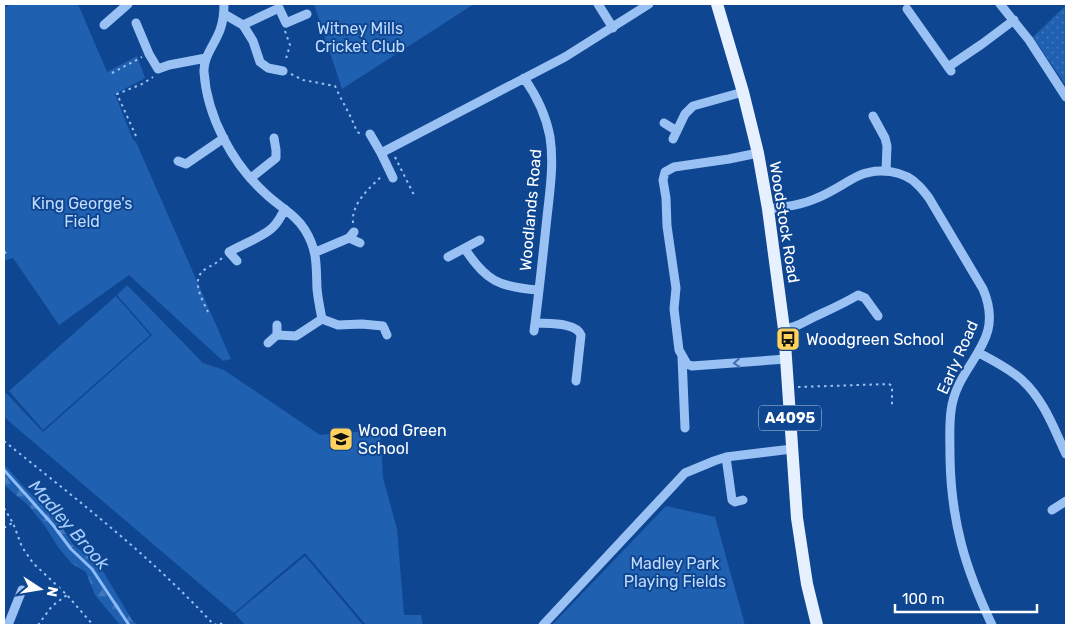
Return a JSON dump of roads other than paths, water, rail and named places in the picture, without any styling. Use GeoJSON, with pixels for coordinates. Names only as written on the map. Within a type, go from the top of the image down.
{"type":"FeatureCollection","features":[{"type":"Feature","properties":{"kind":"main road","name":"Woodstock Road"},"geometry":{"type":"LineString","coordinates":[[717,4],[743,92],[758,153],[768,209],[784,329],[797,518],[807,584],[817,625]]}},
{"type":"Feature","properties":{"kind":"street"},"geometry":{"type":"LineString","coordinates":[[104,25],[128,4]]}},
{"type":"Feature","properties":{"kind":"street"},"geometry":{"type":"LineString","coordinates":[[224,4],[224,14],[220,30],[206,58],[204,70],[211,108],[216,124],[238,163],[265,194],[285,208],[303,226],[316,252],[317,290],[322,319]]}},
{"type":"Feature","properties":{"kind":"street"},"geometry":{"type":"LineString","coordinates":[[598,4],[613,28]]}},
{"type":"Feature","properties":{"kind":"street"},"geometry":{"type":"LineString","coordinates":[[382,153],[565,57],[649,4]]}},
{"type":"Feature","properties":{"kind":"street"},"geometry":{"type":"LineString","coordinates":[[1003,5],[1066,97]]}},
{"type":"Feature","properties":{"kind":"street"},"geometry":{"type":"LineString","coordinates":[[243,25],[279,8],[286,23],[307,14]]}},
{"type":"Feature","properties":{"kind":"street"},"geometry":{"type":"LineString","coordinates":[[907,9],[950,69],[1014,20]]}},
{"type":"Feature","properties":{"kind":"street"},"geometry":{"type":"LineString","coordinates":[[224,14],[243,25],[253,41],[260,62],[268,68],[283,71]]}},
{"type":"Feature","properties":{"kind":"street"},"geometry":{"type":"LineString","coordinates":[[136,23],[149,54],[158,69],[206,58]]}},
{"type":"Feature","properties":{"kind":"street","name":"Woodlands Road"},"geometry":{"type":"LineString","coordinates":[[524,78],[542,111],[550,135],[552,157],[544,253],[534,327],[573,326],[580,331],[576,381]]}},
{"type":"Feature","properties":{"kind":"street"},"geometry":{"type":"LineString","coordinates":[[664,123],[675,135],[685,114],[693,106],[743,92]]}},
{"type":"Feature","properties":{"kind":"street"},"geometry":{"type":"LineString","coordinates":[[873,116],[885,138],[887,146],[886,171]]}},
{"type":"Feature","properties":{"kind":"street"},"geometry":{"type":"LineString","coordinates":[[370,134],[382,153],[391,174]]}},
{"type":"Feature","properties":{"kind":"street"},"geometry":{"type":"LineString","coordinates":[[184,166],[224,138]]}},
{"type":"Feature","properties":{"kind":"street"},"geometry":{"type":"LineString","coordinates":[[251,178],[276,158],[274,138]]}},
{"type":"Feature","properties":{"kind":"street"},"geometry":{"type":"LineString","coordinates":[[758,153],[674,167],[665,172],[663,180],[667,226],[678,263],[674,308],[679,350],[687,364],[692,366],[786,358]]}},
{"type":"Feature","properties":{"kind":"street","name":"Early Road"},"geometry":{"type":"LineString","coordinates":[[768,209],[815,200],[859,175],[870,172],[886,171],[901,174],[918,185],[940,216],[983,288],[989,303],[990,326],[979,353],[959,384],[951,410],[951,472],[952,499],[959,538],[968,569],[992,625]]}},
{"type":"Feature","properties":{"kind":"street"},"geometry":{"type":"LineString","coordinates":[[236,261],[229,252],[267,233],[275,226],[285,208]]}},
{"type":"Feature","properties":{"kind":"street"},"geometry":{"type":"LineString","coordinates":[[316,252],[351,235],[360,243]]}},
{"type":"Feature","properties":{"kind":"street"},"geometry":{"type":"LineString","coordinates":[[448,257],[480,240]]}},
{"type":"Feature","properties":{"kind":"street","name":"Woodlands Road"},"geometry":{"type":"LineString","coordinates":[[465,249],[476,266],[499,284],[511,288],[538,290]]}},
{"type":"Feature","properties":{"kind":"street"},"geometry":{"type":"LineString","coordinates":[[784,329],[798,326],[838,308],[858,295],[865,298],[878,316]]}},
{"type":"Feature","properties":{"kind":"street"},"geometry":{"type":"LineString","coordinates":[[322,319],[338,326],[362,324],[386,326]]}},
{"type":"Feature","properties":{"kind":"street"},"geometry":{"type":"LineString","coordinates":[[268,343],[277,335],[296,336],[322,319]]}},
{"type":"Feature","properties":{"kind":"street"},"geometry":{"type":"LineString","coordinates":[[277,325],[277,335]]}},
{"type":"Feature","properties":{"kind":"street"},"geometry":{"type":"LineString","coordinates":[[979,353],[1015,375],[1032,391],[1050,419],[1066,454]]}},
{"type":"Feature","properties":{"kind":"street"},"geometry":{"type":"LineString","coordinates":[[682,355],[686,428]]}},
{"type":"Feature","properties":{"kind":"street"},"geometry":{"type":"LineString","coordinates":[[543,625],[685,474],[714,461],[726,458],[792,449]]}},
{"type":"Feature","properties":{"kind":"street"},"geometry":{"type":"LineString","coordinates":[[726,458],[732,500],[735,502],[743,500]]}},
{"type":"Feature","properties":{"kind":"street"},"geometry":{"type":"LineString","coordinates":[[1052,510],[1066,501]]}},
{"type":"Feature","properties":{"kind":"street"},"geometry":{"type":"LineString","coordinates":[[8,625],[22,590]]}},
{"type":"Feature","properties":{"kind":"waterway","name":"Madley Brook"},"geometry":{"type":"LineString","coordinates":[[4,470],[53,525],[71,549],[92,569],[129,625]]}},
{"type":"Feature","properties":{"kind":"place","name":"Woodgreen School"},"geometry":{"type":"Point","coordinates":[788,339]}},
{"type":"Feature","properties":{"kind":"place","name":"Wood Green School"},"geometry":{"type":"Point","coordinates":[341,439]}},
{"type":"Feature","properties":{"kind":"park label","name":"Witney Mills Cricket Club"},"geometry":{"type":"Point","coordinates":[360,37]}},
{"type":"Feature","properties":{"kind":"park label","name":"King George's Field"},"geometry":{"type":"Point","coordinates":[82,212]}},
{"type":"Feature","properties":{"kind":"park label","name":"Madley Park Playing Fields"},"geometry":{"type":"Point","coordinates":[675,572]}}]}
